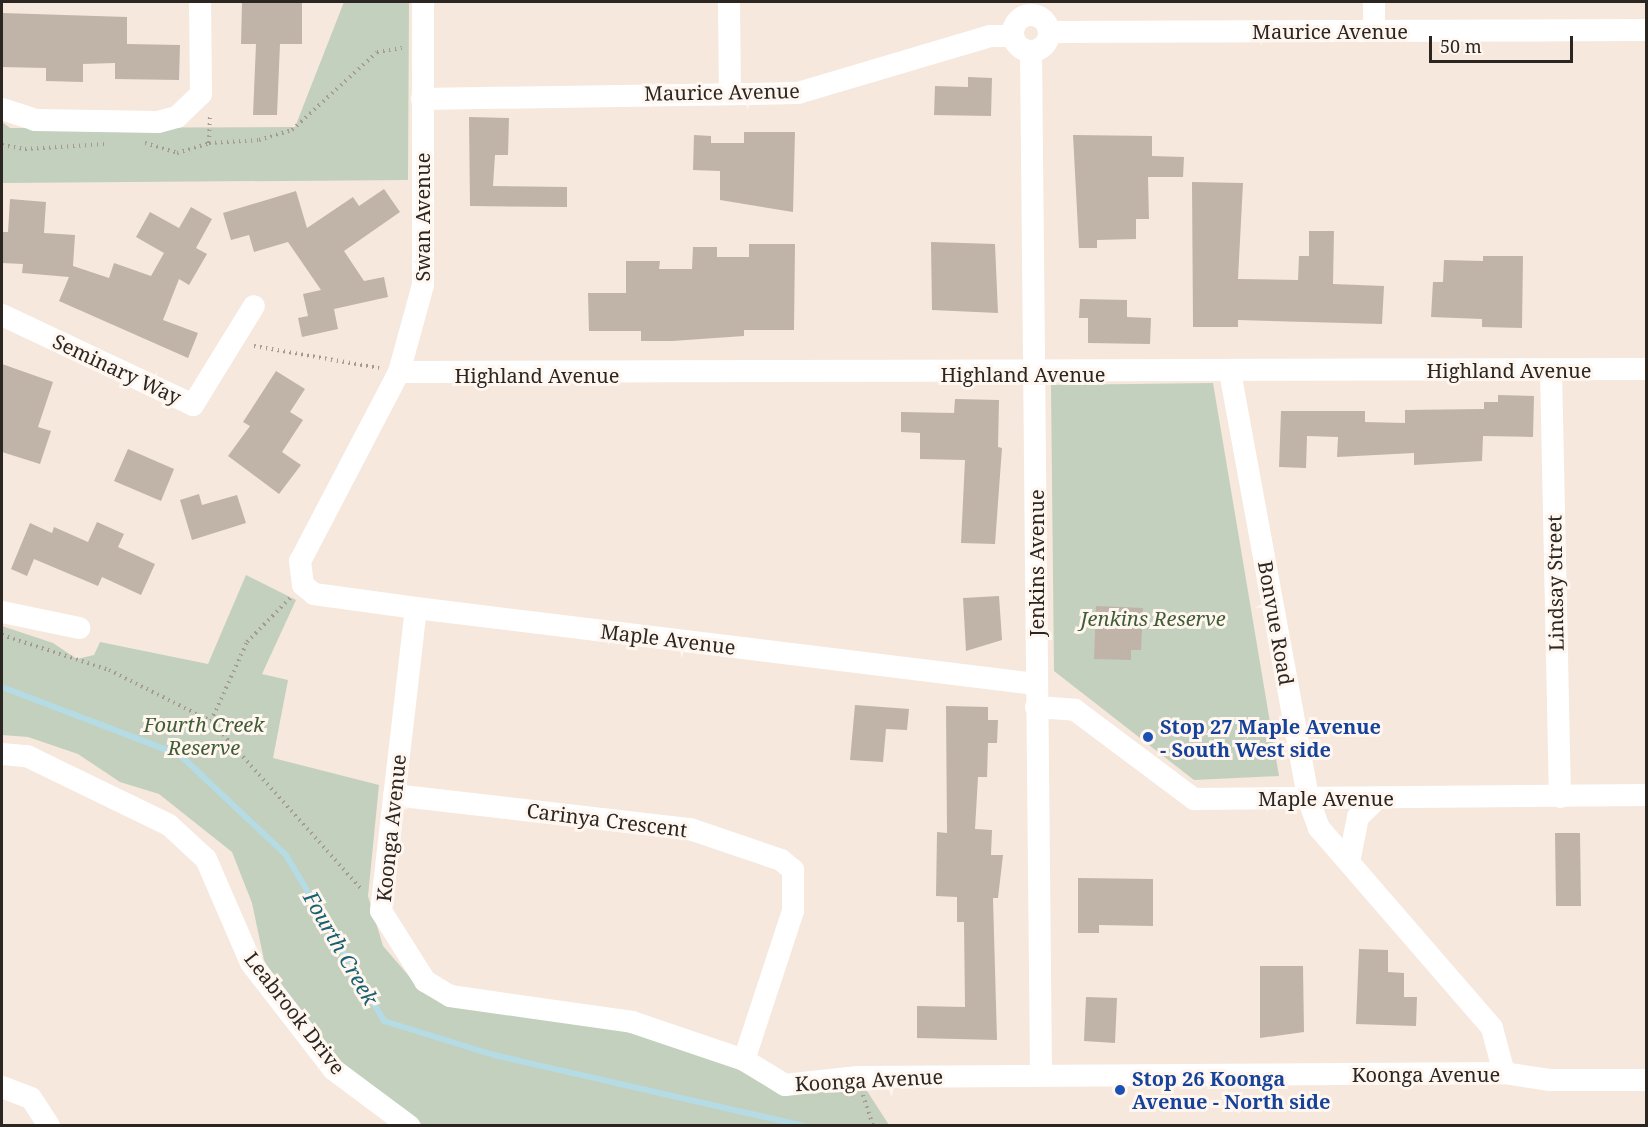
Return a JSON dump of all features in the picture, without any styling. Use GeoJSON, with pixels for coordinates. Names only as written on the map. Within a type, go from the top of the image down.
{"type":"FeatureCollection","features":[{"type":"Feature","properties":{"kind":"street"},"geometry":{"type":"LineString","coordinates":[[2,110],[35,120],[158,122],[177,117],[201,94],[200,2]]}},
{"type":"Feature","properties":{"kind":"street","name":"Swan Avenue"},"geometry":{"type":"LineString","coordinates":[[303,585],[300,561],[399,372],[423,285],[423,2]]}},
{"type":"Feature","properties":{"kind":"street"},"geometry":{"type":"LineString","coordinates":[[729,2],[730,93]]}},
{"type":"Feature","properties":{"kind":"street"},"geometry":{"type":"LineString","coordinates":[[1374,2],[1374,31]]}},
{"type":"Feature","properties":{"kind":"street"},"geometry":{"type":"LineString","coordinates":[[1032,8],[1041,17],[1049,32],[1041,48],[1031,51],[1013,36],[1020,19],[1032,8]]}},
{"type":"Feature","properties":{"kind":"street","name":"Maurice Avenue"},"geometry":{"type":"LineString","coordinates":[[1049,32],[1647,30]]}},
{"type":"Feature","properties":{"kind":"street","name":"Maurice Avenue"},"geometry":{"type":"LineString","coordinates":[[422,99],[730,93],[830,86],[992,36],[1013,36]]}},
{"type":"Feature","properties":{"kind":"street","name":"Jenkins Avenue"},"geometry":{"type":"LineString","coordinates":[[1031,51],[1041,1075]]}},
{"type":"Feature","properties":{"kind":"street","name":"Seminary Way"},"geometry":{"type":"LineString","coordinates":[[2,315],[194,405],[254,306]]}},
{"type":"Feature","properties":{"kind":"street","name":"Highland Avenue"},"geometry":{"type":"LineString","coordinates":[[399,372],[1035,374],[1647,369]]}},
{"type":"Feature","properties":{"kind":"street","name":"Lindsay Street"},"geometry":{"type":"LineString","coordinates":[[1551,370],[1560,797]]}},
{"type":"Feature","properties":{"kind":"street","name":"Bonvue Road"},"geometry":{"type":"LineString","coordinates":[[1230,372],[1308,798],[1319,828],[1491,1028],[1504,1073]]}},
{"type":"Feature","properties":{"kind":"street","name":"Maple Avenue"},"geometry":{"type":"LineString","coordinates":[[303,585],[314,594],[416,609],[1036,684]]}},
{"type":"Feature","properties":{"kind":"street","name":"Koonga Avenue"},"geometry":{"type":"LineString","coordinates":[[416,609],[381,911],[425,981],[450,996],[632,1022],[744,1060],[785,1084],[858,1077],[1041,1075],[1504,1073],[1550,1080],[1647,1080]]}},
{"type":"Feature","properties":{"kind":"street"},"geometry":{"type":"LineString","coordinates":[[2,612],[79,628]]}},
{"type":"Feature","properties":{"kind":"street","name":"Maple Avenue"},"geometry":{"type":"LineString","coordinates":[[1036,707],[1075,710],[1194,799],[1647,795]]}},
{"type":"Feature","properties":{"kind":"street","name":"Leabrook Drive"},"geometry":{"type":"LineString","coordinates":[[2,754],[27,756],[169,825],[199,852],[250,963],[334,1070],[409,1125]]}},
{"type":"Feature","properties":{"kind":"street","name":"Carinya Crescent"},"geometry":{"type":"LineString","coordinates":[[394,795],[690,829],[781,860],[793,870],[793,910],[744,1060]]}},
{"type":"Feature","properties":{"kind":"street"},"geometry":{"type":"LineString","coordinates":[[1349,862],[1358,817],[1378,798]]}},
{"type":"Feature","properties":{"kind":"street"},"geometry":{"type":"LineString","coordinates":[[2,1087],[31,1098],[49,1125]]}},
{"type":"Feature","properties":{"kind":"path"},"geometry":{"type":"LineString","coordinates":[[209,143],[259,140],[292,130],[377,52],[402,48]]}},
{"type":"Feature","properties":{"kind":"path"},"geometry":{"type":"LineString","coordinates":[[232,342],[399,372]]}},
{"type":"Feature","properties":{"kind":"path"},"geometry":{"type":"LineString","coordinates":[[211,721],[247,642],[303,585]]}},
{"type":"Feature","properties":{"kind":"path"},"geometry":{"type":"LineString","coordinates":[[2,635],[109,670],[211,721],[381,911]]}},
{"type":"Feature","properties":{"kind":"path"},"geometry":{"type":"LineString","coordinates":[[858,1077],[873,1125]]}},
{"type":"Feature","properties":{"kind":"green space"},"geometry":{"type":"Polygon","coordinates":[[[344,2],[409,2],[408,180],[2,183],[2,122],[10,128],[295,127],[344,2]]]}},
{"type":"Feature","properties":{"kind":"green space","name":"Jenkins Reserve"},"geometry":{"type":"Polygon","coordinates":[[[1213,383],[1279,776],[1194,780],[1054,671],[1051,385],[1213,383]]]}},
{"type":"Feature","properties":{"kind":"green space","name":"Fourth Creek Reserve"},"geometry":{"type":"Polygon","coordinates":[[[246,575],[296,600],[262,674],[288,680],[273,758],[379,785],[368,896],[383,946],[421,990],[632,1022],[787,1084],[858,1077],[889,1125],[423,1125],[337,1066],[279,990],[264,960],[252,903],[232,852],[159,794],[120,782],[78,754],[28,737],[2,735],[2,626],[53,643],[77,659],[94,655],[100,642],[208,664],[246,575]]]}},
{"type":"Feature","properties":{"kind":"building"},"geometry":{"type":"Polygon","coordinates":[[[242,2],[302,2],[302,44],[280,44],[277,115],[253,115],[256,44],[241,44],[242,2]]]}},
{"type":"Feature","properties":{"kind":"building"},"geometry":{"type":"Polygon","coordinates":[[[2,13],[127,17],[127,44],[180,45],[179,80],[115,79],[115,63],[83,64],[83,82],[46,81],[46,68],[2,67],[2,13]]]}},
{"type":"Feature","properties":{"kind":"building"},"geometry":{"type":"Polygon","coordinates":[[[968,77],[992,78],[991,116],[934,115],[935,86],[968,87],[968,77]]]}},
{"type":"Feature","properties":{"kind":"building"},"geometry":{"type":"Polygon","coordinates":[[[469,117],[509,118],[508,155],[495,155],[493,186],[567,187],[567,207],[470,206],[469,117]]]}},
{"type":"Feature","properties":{"kind":"building"},"geometry":{"type":"Polygon","coordinates":[[[744,132],[795,132],[793,212],[720,200],[720,171],[693,170],[694,135],[711,136],[711,143],[744,143],[744,132]]]}},
{"type":"Feature","properties":{"kind":"building"},"geometry":{"type":"Polygon","coordinates":[[[1073,135],[1152,136],[1152,156],[1184,157],[1183,177],[1148,177],[1149,219],[1136,219],[1136,239],[1097,240],[1097,248],[1079,248],[1073,135]]]}},
{"type":"Feature","properties":{"kind":"building"},"geometry":{"type":"Polygon","coordinates":[[[1192,182],[1243,183],[1238,279],[1298,280],[1299,256],[1309,256],[1309,231],[1334,231],[1333,284],[1384,286],[1382,324],[1238,320],[1238,327],[1193,327],[1192,182]]]}},
{"type":"Feature","properties":{"kind":"building"},"geometry":{"type":"Polygon","coordinates":[[[384,189],[400,212],[344,251],[364,281],[384,277],[388,297],[334,309],[338,329],[302,337],[298,318],[308,316],[303,294],[321,290],[288,242],[254,252],[249,235],[231,240],[223,213],[296,191],[307,228],[353,197],[359,206],[384,189]]]}},
{"type":"Feature","properties":{"kind":"building"},"geometry":{"type":"Polygon","coordinates":[[[10,199],[46,202],[44,233],[75,235],[73,266],[109,278],[114,263],[151,276],[164,253],[136,237],[150,212],[179,228],[191,207],[212,219],[196,248],[207,254],[189,285],[179,279],[163,320],[198,333],[188,358],[59,301],[69,277],[22,273],[23,264],[2,263],[2,232],[8,232],[10,199]]]}},
{"type":"Feature","properties":{"kind":"building"},"geometry":{"type":"Polygon","coordinates":[[[931,242],[995,244],[998,313],[932,310],[931,242]]]}},
{"type":"Feature","properties":{"kind":"building"},"geometry":{"type":"Polygon","coordinates":[[[749,244],[795,244],[794,330],[744,330],[744,336],[672,341],[641,341],[641,331],[589,331],[588,293],[626,293],[626,261],[660,261],[659,269],[692,269],[693,247],[717,247],[717,257],[749,257],[749,244]]]}},
{"type":"Feature","properties":{"kind":"building"},"geometry":{"type":"Polygon","coordinates":[[[1483,256],[1523,256],[1522,328],[1482,327],[1482,319],[1431,317],[1433,282],[1443,282],[1444,260],[1483,261],[1483,256]]]}},
{"type":"Feature","properties":{"kind":"building"},"geometry":{"type":"Polygon","coordinates":[[[1080,299],[1127,300],[1127,317],[1151,318],[1150,344],[1088,343],[1088,318],[1079,318],[1080,299]]]}},
{"type":"Feature","properties":{"kind":"building"},"geometry":{"type":"Polygon","coordinates":[[[2,364],[53,382],[38,427],[51,431],[40,464],[2,452],[2,364]]]}},
{"type":"Feature","properties":{"kind":"building"},"geometry":{"type":"Polygon","coordinates":[[[276,371],[305,389],[290,412],[303,420],[282,452],[301,465],[279,494],[228,456],[250,426],[243,422],[276,371]]]}},
{"type":"Feature","properties":{"kind":"building"},"geometry":{"type":"Polygon","coordinates":[[[1498,395],[1534,396],[1533,437],[1483,436],[1482,461],[1414,465],[1414,453],[1337,457],[1338,437],[1307,436],[1306,468],[1279,467],[1281,411],[1365,411],[1365,422],[1405,423],[1405,410],[1484,409],[1484,402],[1498,402],[1498,395]]]}},
{"type":"Feature","properties":{"kind":"building"},"geometry":{"type":"Polygon","coordinates":[[[955,399],[999,400],[998,447],[1002,448],[995,544],[961,543],[965,460],[920,459],[920,433],[901,432],[901,412],[954,413],[955,399]]]}},
{"type":"Feature","properties":{"kind":"building"},"geometry":{"type":"Polygon","coordinates":[[[128,449],[174,469],[161,501],[114,481],[128,449]]]}},
{"type":"Feature","properties":{"kind":"building"},"geometry":{"type":"Polygon","coordinates":[[[199,494],[202,505],[237,495],[246,523],[192,540],[180,500],[199,494]]]}},
{"type":"Feature","properties":{"kind":"building"},"geometry":{"type":"Polygon","coordinates":[[[97,522],[124,534],[118,547],[155,564],[141,595],[102,577],[98,586],[34,559],[27,576],[11,569],[30,523],[52,533],[54,527],[88,542],[97,522]]]}},
{"type":"Feature","properties":{"kind":"building"},"geometry":{"type":"Polygon","coordinates":[[[999,596],[1002,640],[966,651],[963,598],[999,596]]]}},
{"type":"Feature","properties":{"kind":"building"},"geometry":{"type":"Polygon","coordinates":[[[1096,606],[1143,608],[1141,650],[1131,650],[1131,660],[1094,659],[1096,606]]]}},
{"type":"Feature","properties":{"kind":"building"},"geometry":{"type":"Polygon","coordinates":[[[855,705],[909,709],[907,730],[886,729],[883,762],[850,760],[855,705]]]}},
{"type":"Feature","properties":{"kind":"building"},"geometry":{"type":"Polygon","coordinates":[[[946,706],[988,707],[988,720],[998,720],[997,743],[988,743],[987,777],[978,777],[975,829],[992,830],[991,855],[1003,855],[998,898],[993,898],[997,1040],[917,1038],[917,1006],[965,1007],[964,922],[957,922],[957,897],[936,896],[937,832],[947,833],[946,706]]]}},
{"type":"Feature","properties":{"kind":"building"},"geometry":{"type":"Polygon","coordinates":[[[1555,833],[1580,833],[1581,906],[1556,906],[1555,833]]]}},
{"type":"Feature","properties":{"kind":"building"},"geometry":{"type":"Polygon","coordinates":[[[1078,878],[1153,879],[1153,926],[1099,925],[1099,933],[1078,933],[1078,878]]]}},
{"type":"Feature","properties":{"kind":"building"},"geometry":{"type":"Polygon","coordinates":[[[1359,949],[1388,950],[1388,972],[1404,973],[1404,997],[1417,997],[1416,1026],[1356,1024],[1359,949]]]}},
{"type":"Feature","properties":{"kind":"building"},"geometry":{"type":"Polygon","coordinates":[[[1260,966],[1303,966],[1304,1032],[1260,1038],[1260,966]]]}},
{"type":"Feature","properties":{"kind":"building"},"geometry":{"type":"Polygon","coordinates":[[[1086,997],[1117,998],[1115,1043],[1084,1041],[1086,997]]]}},
{"type":"Feature","properties":{"kind":"waterway","name":"Fourth Creek"},"geometry":{"type":"LineString","coordinates":[[2,687],[180,755],[286,855],[384,1021],[494,1055],[803,1126]]}},
{"type":"Feature","properties":{"kind":"place","name":"Stop 27 Maple Avenue - South West side"},"geometry":{"type":"Point","coordinates":[1148,737]}},
{"type":"Feature","properties":{"kind":"place","name":"Stop 26 Koonga Avenue - North side"},"geometry":{"type":"Point","coordinates":[1120,1090]}}]}
